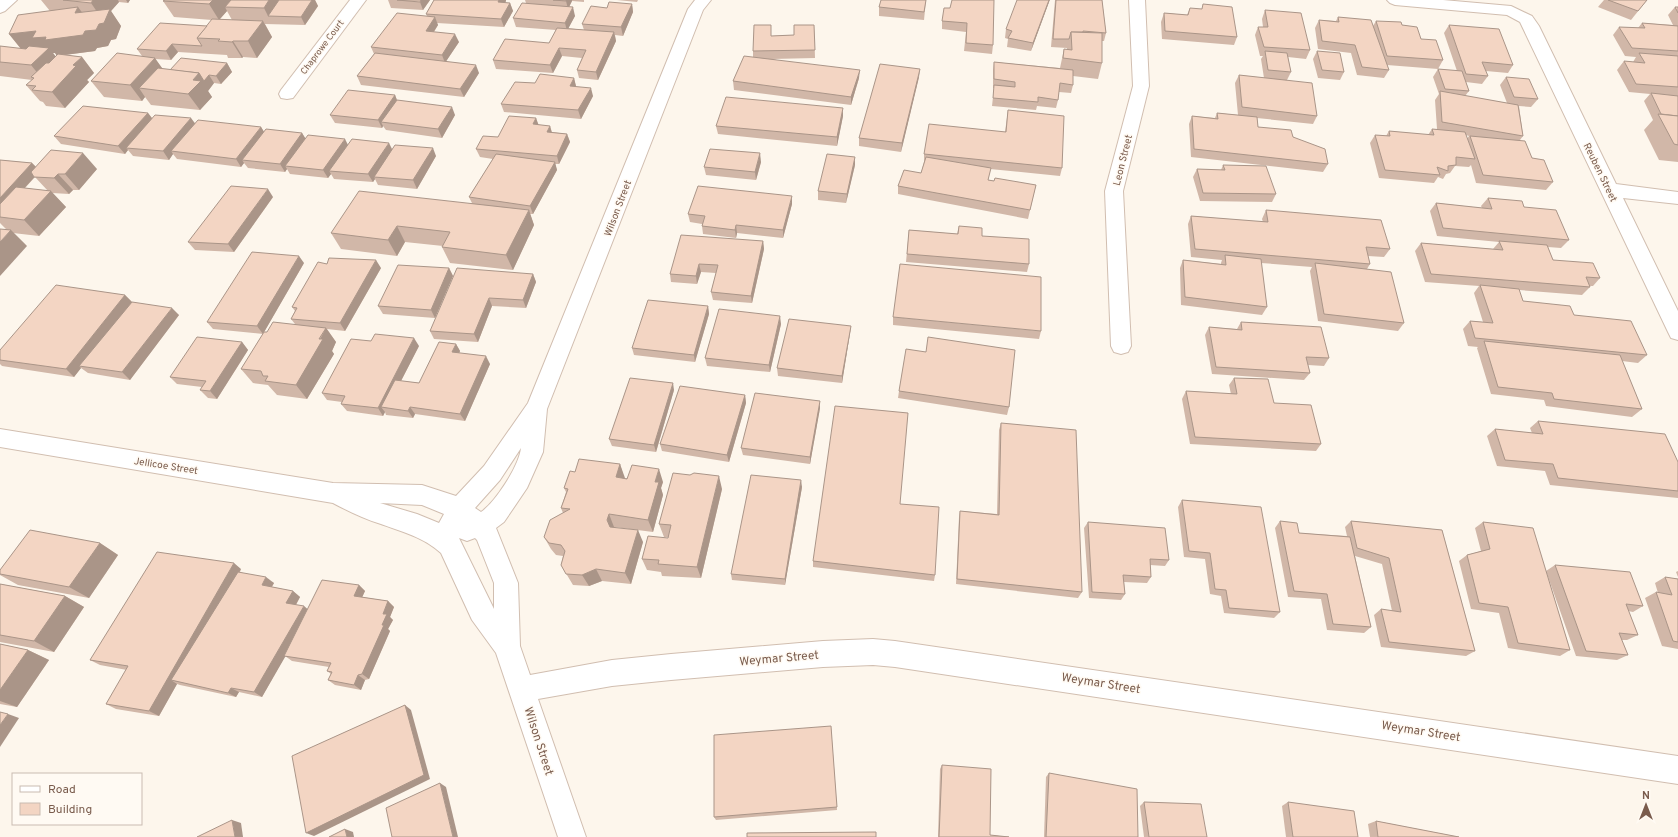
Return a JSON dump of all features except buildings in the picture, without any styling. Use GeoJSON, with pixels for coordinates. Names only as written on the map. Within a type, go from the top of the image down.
{"type":"FeatureCollection","features":[{"type":"Feature","properties":{"kind":"street"},"geometry":{"type":"LineString","coordinates":[[0,8],[9,0]]}},
{"type":"Feature","properties":{"kind":"street","name":"Chaprowe Court"},"geometry":{"type":"LineString","coordinates":[[287,94],[358,0]]}},
{"type":"Feature","properties":{"kind":"street","name":"Leon Street"},"geometry":{"type":"LineString","coordinates":[[1121,346],[1114,191],[1141,86],[1137,0]]}},
{"type":"Feature","properties":{"kind":"street","name":"Reuben Street"},"geometry":{"type":"LineString","coordinates":[[1395,0],[1501,9],[1511,11],[1521,16],[1531,26],[1678,332]]}},
{"type":"Feature","properties":{"kind":"street","name":"Wilson Street"},"geometry":{"type":"LineString","coordinates":[[443,538],[460,510],[492,473],[537,407],[698,3]]}},
{"type":"Feature","properties":{"kind":"street"},"geometry":{"type":"LineString","coordinates":[[1610,190],[1678,198]]}},
{"type":"Feature","properties":{"kind":"street","name":"Wilson Street"},"geometry":{"type":"LineString","coordinates":[[443,538],[480,525],[496,515],[519,481],[532,452],[537,407]]}},
{"type":"Feature","properties":{"kind":"street","name":"Jellicoe Street"},"geometry":{"type":"LineString","coordinates":[[0,438],[333,493],[391,493],[422,495],[447,502],[480,525]]}},
{"type":"Feature","properties":{"kind":"street","name":"Jellicoe Street"},"geometry":{"type":"LineString","coordinates":[[333,493],[379,513],[414,522],[443,538]]}},
{"type":"Feature","properties":{"kind":"street","name":"Wilson Street"},"geometry":{"type":"LineString","coordinates":[[480,525],[487,534],[506,583],[507,646]]}},
{"type":"Feature","properties":{"kind":"street","name":"Wilson Street"},"geometry":{"type":"LineString","coordinates":[[443,538],[450,545],[481,612],[507,646],[572,837]]}},
{"type":"Feature","properties":{"kind":"street","name":"Weymar Street"},"geometry":{"type":"LineString","coordinates":[[522,689],[612,673],[671,666],[823,654],[873,652],[895,654],[1678,770]]}}]}
